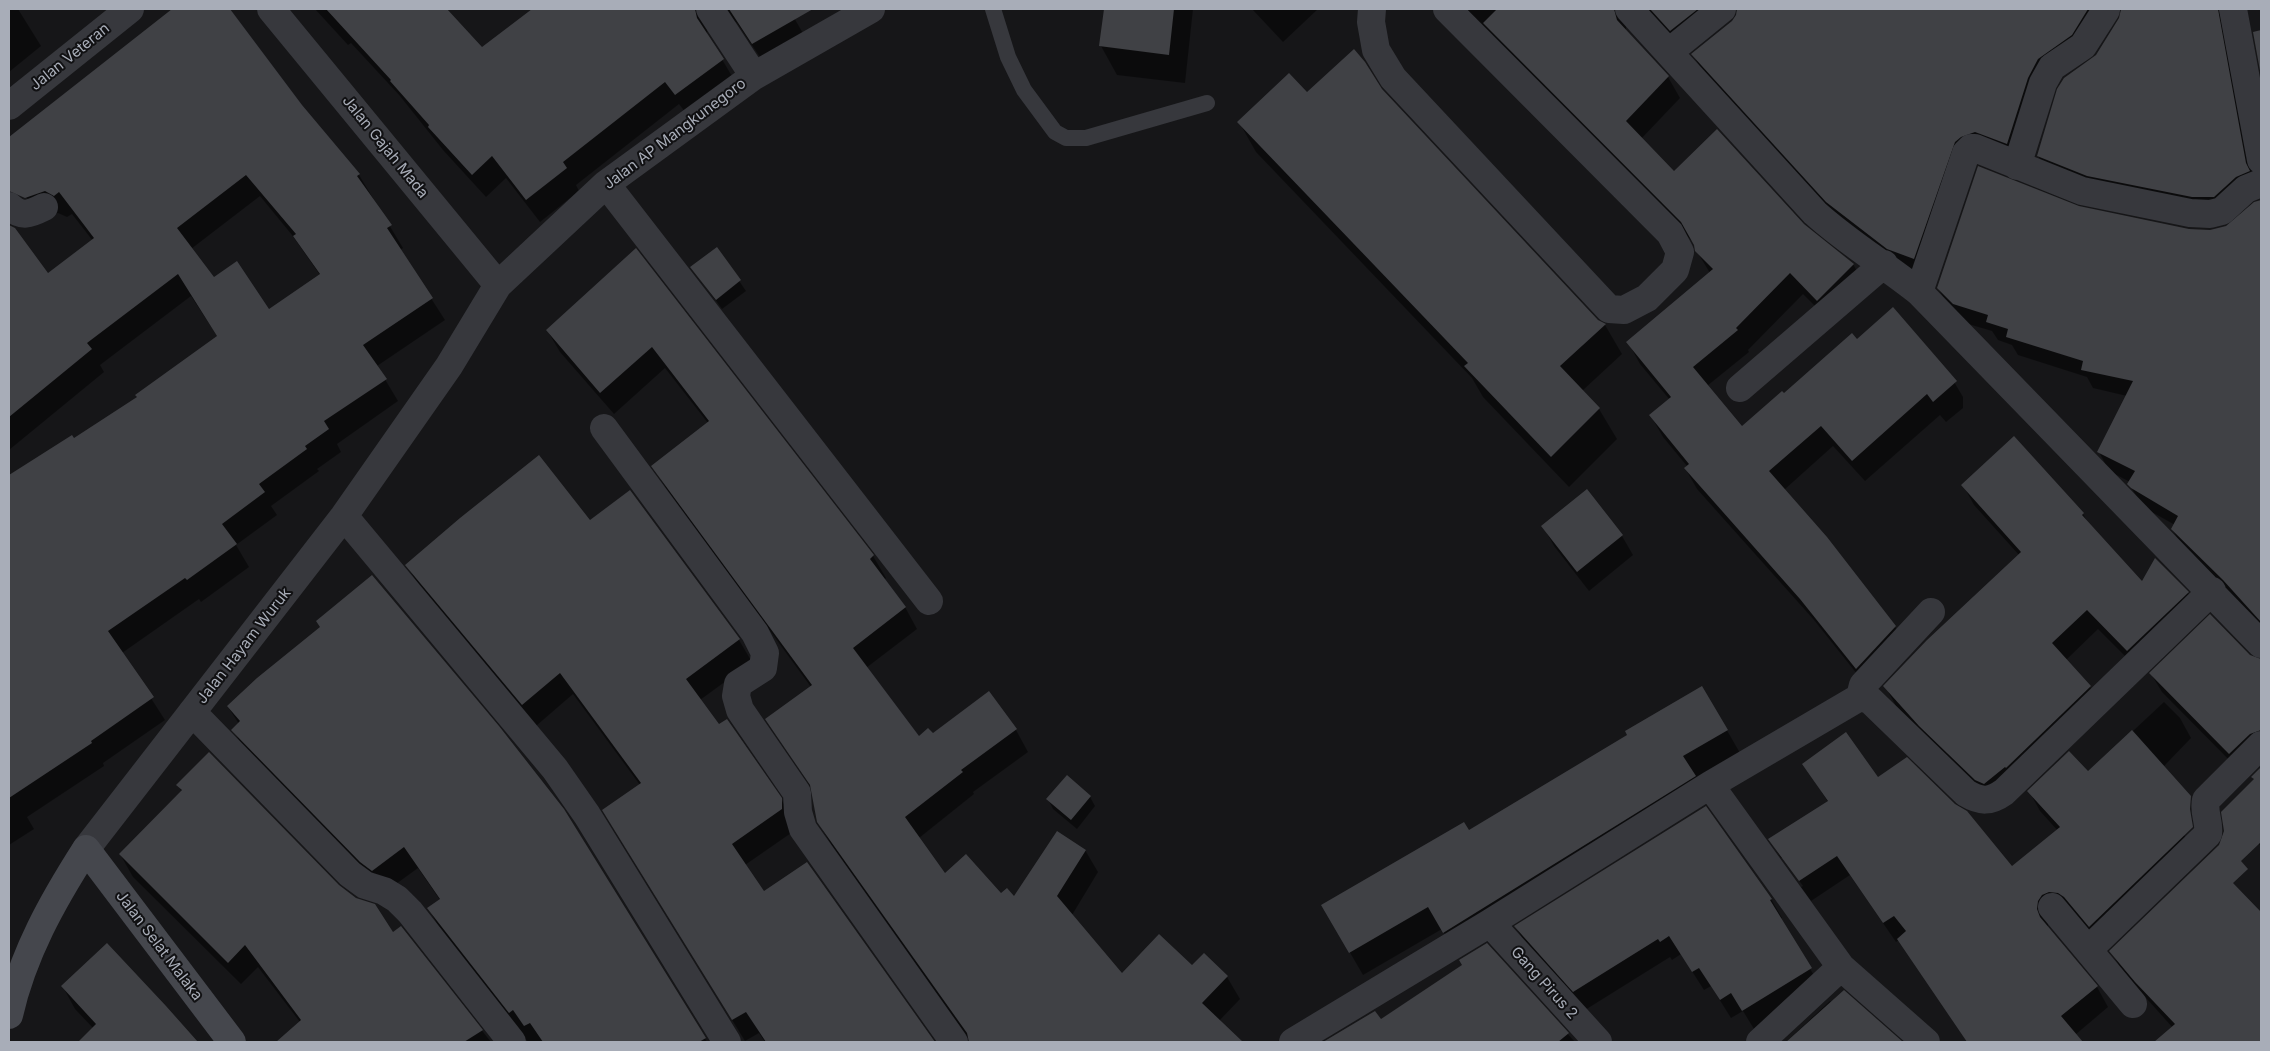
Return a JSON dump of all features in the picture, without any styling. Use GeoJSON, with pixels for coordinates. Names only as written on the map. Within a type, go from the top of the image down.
{"type":"FeatureCollection","features":[{"type":"Feature","properties":{"kind":"street","name":"Jalan Veteran"},"geometry":{"type":"LineString","coordinates":[[9,106],[130,9]]}},
{"type":"Feature","properties":{"kind":"street","name":"Jalan Gajah Mada"},"geometry":{"type":"LineString","coordinates":[[271,9],[498,285]]}},
{"type":"Feature","properties":{"kind":"street"},"geometry":{"type":"LineString","coordinates":[[710,9],[754,76]]}},
{"type":"Feature","properties":{"kind":"street","name":"Jalan AP Mangkunegoro"},"geometry":{"type":"LineString","coordinates":[[498,285],[606,184],[754,76],[871,9]]}},
{"type":"Feature","properties":{"kind":"street"},"geometry":{"type":"LineString","coordinates":[[1372,9],[1371,22],[1376,50],[1394,78],[1567,266],[1609,309],[1624,310],[1647,298],[1675,270],[1680,252],[1670,233],[1447,9]]}},
{"type":"Feature","properties":{"kind":"street"},"geometry":{"type":"LineString","coordinates":[[1629,9],[1815,213],[1834,230],[1884,264],[1919,292],[2261,644]]}},
{"type":"Feature","properties":{"kind":"street"},"geometry":{"type":"LineString","coordinates":[[1669,52],[1722,9]]}},
{"type":"Feature","properties":{"kind":"street"},"geometry":{"type":"LineString","coordinates":[[2232,9],[2261,160]]}},
{"type":"Feature","properties":{"kind":"street"},"geometry":{"type":"LineString","coordinates":[[2017,166],[2043,83],[2052,67],[2083,46],[2106,10]]}},
{"type":"Feature","properties":{"kind":"street"},"geometry":{"type":"LineString","coordinates":[[1919,292],[1966,153],[1971,148],[2082,191],[2190,213],[2210,214],[2222,211],[2246,189],[2261,183]]}},
{"type":"Feature","properties":{"kind":"street"},"geometry":{"type":"LineString","coordinates":[[606,184],[929,601]]}},
{"type":"Feature","properties":{"kind":"street"},"geometry":{"type":"LineString","coordinates":[[9,206],[16,213],[28,215],[44,207]]}},
{"type":"Feature","properties":{"kind":"street"},"geometry":{"type":"LineString","coordinates":[[1740,388],[1884,264]]}},
{"type":"Feature","properties":{"kind":"street","name":"Jalan Hayam Wuruk"},"geometry":{"type":"LineString","coordinates":[[9,1015],[12,983],[56,896],[86,850],[344,516],[449,366],[498,285]]}},
{"type":"Feature","properties":{"kind":"street"},"geometry":{"type":"LineString","coordinates":[[604,428],[754,633],[765,652],[763,668],[738,684],[736,696],[740,710],[797,793],[798,812],[803,829],[954,1042]]}},
{"type":"Feature","properties":{"kind":"street"},"geometry":{"type":"LineString","coordinates":[[344,516],[556,769],[587,815],[727,1042]]}},
{"type":"Feature","properties":{"kind":"street"},"geometry":{"type":"LineString","coordinates":[[1860,697],[1870,700],[1966,793],[1986,801],[2004,792],[2212,592]]}},
{"type":"Feature","properties":{"kind":"street"},"geometry":{"type":"LineString","coordinates":[[1293,1042],[1490,923],[1710,786],[1860,697],[1863,685],[1932,612]]}},
{"type":"Feature","properties":{"kind":"street"},"geometry":{"type":"LineString","coordinates":[[192,712],[350,874],[365,885],[390,895],[410,912],[512,1042]]}},
{"type":"Feature","properties":{"kind":"street"},"geometry":{"type":"LineString","coordinates":[[2088,950],[2208,834],[2209,827],[2204,810],[2206,800],[2261,745]]}},
{"type":"Feature","properties":{"kind":"street"},"geometry":{"type":"LineString","coordinates":[[1710,786],[1841,967],[1926,1042]]}},
{"type":"Feature","properties":{"kind":"street","name":"Jalan Selat Malaka"},"geometry":{"type":"LineString","coordinates":[[86,850],[232,1042]]}},
{"type":"Feature","properties":{"kind":"street"},"geometry":{"type":"LineString","coordinates":[[2052,907],[2133,1004]]}},
{"type":"Feature","properties":{"kind":"street","name":"Gang Pirus 2"},"geometry":{"type":"LineString","coordinates":[[1490,923],[1594,1041]]}},
{"type":"Feature","properties":{"kind":"street"},"geometry":{"type":"LineString","coordinates":[[1760,1042],[1841,967]]}},
{"type":"Feature","properties":{"kind":"lane"},"geometry":{"type":"LineString","coordinates":[[993,9],[1014,75],[1055,132],[1066,138],[1086,138],[1207,103]]}},
{"type":"Feature","properties":{"kind":"building"},"geometry":{"type":"Polygon","coordinates":[[[172,9],[230,9],[302,105],[360,174],[357,176],[392,225],[387,228],[433,298],[363,345],[387,379],[324,421],[329,429],[305,446],[307,449],[259,484],[265,492],[222,524],[237,544],[187,580],[185,578],[108,631],[154,697],[91,741],[92,743],[9,798],[9,475],[72,435],[74,438],[137,397],[135,395],[217,336],[178,274],[87,343],[92,349],[9,417],[9,225],[15,228],[48,273],[94,238],[59,192],[54,196],[45,191],[25,198],[9,191],[9,137],[172,9]],[[246,175],[177,228],[214,277],[237,261],[269,309],[320,274],[293,236],[296,234],[246,175]]]}},
{"type":"Feature","properties":{"kind":"building"},"geometry":{"type":"Polygon","coordinates":[[[326,9],[447,9],[482,47],[532,9],[695,9],[697,18],[724,59],[675,95],[665,82],[563,162],[567,168],[526,200],[492,156],[472,175],[428,127],[429,125],[391,80],[326,9]]]}},
{"type":"Feature","properties":{"kind":"building"},"geometry":{"type":"Polygon","coordinates":[[[729,9],[813,9],[752,44],[729,9]]]}},
{"type":"Feature","properties":{"kind":"building"},"geometry":{"type":"Polygon","coordinates":[[[1104,9],[1174,9],[1169,55],[1099,46],[1104,9]]]}},
{"type":"Feature","properties":{"kind":"building"},"geometry":{"type":"Polygon","coordinates":[[[1497,9],[1614,9],[1617,20],[1669,76],[1626,121],[1674,171],[1717,129],[1804,224],[1854,264],[1817,301],[1790,273],[1736,328],[1738,330],[1693,367],[1742,426],[1782,391],[1784,393],[1852,333],[1857,339],[1893,307],[1957,381],[1933,402],[1927,394],[1852,461],[1821,426],[1769,471],[1827,537],[1896,626],[1856,669],[1800,599],[1684,468],[1689,464],[1649,415],[1671,397],[1626,342],[1713,269],[1695,251],[1694,245],[1681,222],[1483,23],[1497,9]]]}},
{"type":"Feature","properties":{"kind":"building"},"geometry":{"type":"Polygon","coordinates":[[[1650,9],[1698,9],[1670,31],[1650,9]]]}},
{"type":"Feature","properties":{"kind":"building"},"geometry":{"type":"Polygon","coordinates":[[[1737,9],[2088,9],[2072,35],[2038,59],[2028,78],[2007,144],[1975,132],[1961,137],[1955,142],[1914,259],[1887,249],[1826,202],[1691,54],[1732,21],[1737,9]]]}},
{"type":"Feature","properties":{"kind":"building"},"geometry":{"type":"Polygon","coordinates":[[[2121,9],[2218,9],[2246,163],[2250,171],[2236,177],[2214,197],[2192,197],[2087,176],[2037,156],[2057,89],[2064,78],[2096,55],[2119,18],[2121,9]]]}},
{"type":"Feature","properties":{"kind":"building"},"geometry":{"type":"Polygon","coordinates":[[[2261,30],[2261,76],[2253,32],[2261,30]]]}},
{"type":"Feature","properties":{"kind":"building"},"geometry":{"type":"Polygon","coordinates":[[[1354,49],[1365,62],[1382,89],[1598,320],[1606,324],[1560,366],[1600,408],[1551,457],[1464,366],[1468,363],[1237,122],[1289,73],[1307,92],[1354,49]]]}},
{"type":"Feature","properties":{"kind":"building"},"geometry":{"type":"Polygon","coordinates":[[[1978,166],[2079,206],[2189,229],[2210,230],[2226,226],[2254,202],[2261,200],[2261,622],[2223,580],[2171,529],[2178,516],[2127,484],[2135,471],[2097,452],[2133,381],[2081,370],[2083,361],[2006,337],[2008,329],[1986,322],[1988,315],[1953,304],[1937,288],[1978,166]]]}},
{"type":"Feature","properties":{"kind":"building"},"geometry":{"type":"Polygon","coordinates":[[[717,247],[741,280],[716,300],[690,267],[717,247]]]}},
{"type":"Feature","properties":{"kind":"building"},"geometry":{"type":"Polygon","coordinates":[[[636,248],[874,555],[870,559],[906,607],[853,648],[919,736],[928,728],[933,733],[989,691],[1017,729],[961,770],[963,772],[905,817],[945,873],[966,854],[1001,893],[1007,888],[1014,896],[1057,831],[1086,850],[1057,896],[1122,973],[1159,934],[1192,965],[1204,953],[1228,976],[1202,1003],[1243,1042],[969,1042],[967,1033],[817,822],[810,785],[765,719],[812,685],[651,466],[709,421],[652,347],[600,393],[546,330],[636,248]]]}},
{"type":"Feature","properties":{"kind":"building"},"geometry":{"type":"Polygon","coordinates":[[[2014,436],[2084,513],[2082,515],[2142,581],[2155,558],[2189,592],[2127,651],[2087,610],[2052,643],[2091,686],[2006,768],[1984,784],[1975,780],[1919,726],[1883,686],[1927,640],[2021,552],[1961,485],[2014,436]]]}},
{"type":"Feature","properties":{"kind":"building"},"geometry":{"type":"Polygon","coordinates":[[[539,455],[590,520],[630,490],[740,639],[686,679],[719,724],[727,719],[782,798],[782,809],[732,844],[764,891],[807,862],[935,1042],[766,1042],[746,1012],[732,1020],[602,810],[641,783],[560,673],[522,705],[405,565],[539,455]]]}},
{"type":"Feature","properties":{"kind":"building"},"geometry":{"type":"Polygon","coordinates":[[[1587,489],[1623,535],[1577,572],[1541,526],[1587,489]]]}},
{"type":"Feature","properties":{"kind":"building"},"geometry":{"type":"Polygon","coordinates":[[[372,575],[499,726],[564,809],[706,1038],[699,1042],[543,1042],[530,1023],[524,1026],[513,1010],[509,1013],[427,908],[440,899],[404,847],[372,871],[360,862],[231,730],[240,721],[227,706],[257,678],[320,627],[316,621],[372,575]]]}},
{"type":"Feature","properties":{"kind":"building"},"geometry":{"type":"Polygon","coordinates":[[[2210,614],[2250,655],[2261,659],[2261,730],[2250,734],[2229,754],[2149,673],[2210,614]]]}},
{"type":"Feature","properties":{"kind":"building"},"geometry":{"type":"Polygon","coordinates":[[[1702,686],[1728,730],[1683,756],[1696,776],[1443,933],[1428,907],[1349,953],[1321,905],[1464,822],[1469,830],[1627,735],[1625,731],[1702,686]]]}},
{"type":"Feature","properties":{"kind":"building"},"geometry":{"type":"Polygon","coordinates":[[[2132,730],[2191,796],[2190,809],[2193,827],[2089,927],[2064,897],[2058,893],[2049,892],[2042,895],[2038,901],[2037,909],[2040,917],[2098,986],[2061,1016],[2083,1042],[1967,1042],[1897,939],[1906,931],[1894,916],[1883,923],[1837,856],[1799,881],[1768,839],[1828,801],[1802,764],[1846,732],[1878,777],[1907,757],[1955,804],[1967,811],[2012,866],[2060,827],[2027,791],[2069,751],[2088,771],[2132,730]]]}},
{"type":"Feature","properties":{"kind":"building"},"geometry":{"type":"Polygon","coordinates":[[[209,752],[339,885],[356,898],[375,904],[393,932],[401,926],[483,1030],[464,1042],[276,1042],[301,1020],[245,945],[228,963],[119,854],[182,790],[176,785],[209,752]]]}},
{"type":"Feature","properties":{"kind":"building"},"geometry":{"type":"Polygon","coordinates":[[[2261,767],[2261,842],[2241,861],[2248,869],[2233,883],[2261,912],[2261,1042],[2154,1042],[2175,1024],[2135,982],[2109,951],[2219,845],[2224,831],[2221,812],[2254,779],[2251,777],[2261,767]]]}},
{"type":"Feature","properties":{"kind":"building"},"geometry":{"type":"Polygon","coordinates":[[[1067,775],[1091,796],[1071,820],[1046,799],[1067,775]]]}},
{"type":"Feature","properties":{"kind":"building"},"geometry":{"type":"Polygon","coordinates":[[[1706,806],[1772,899],[1770,900],[1812,968],[1742,1011],[1731,993],[1720,1000],[1699,968],[1692,972],[1669,936],[1660,942],[1658,939],[1573,992],[1514,926],[1706,806]]]}},
{"type":"Feature","properties":{"kind":"building"},"geometry":{"type":"Polygon","coordinates":[[[107,943],[198,1042],[78,1042],[96,1024],[61,986],[107,943]]]}},
{"type":"Feature","properties":{"kind":"building"},"geometry":{"type":"Polygon","coordinates":[[[1487,943],[1569,1033],[1558,1042],[1323,1042],[1375,1011],[1381,1019],[1462,965],[1459,960],[1487,943]]]}},
{"type":"Feature","properties":{"kind":"building"},"geometry":{"type":"Polygon","coordinates":[[[1844,990],[1903,1042],[1786,1042],[1844,990]]]}}]}
